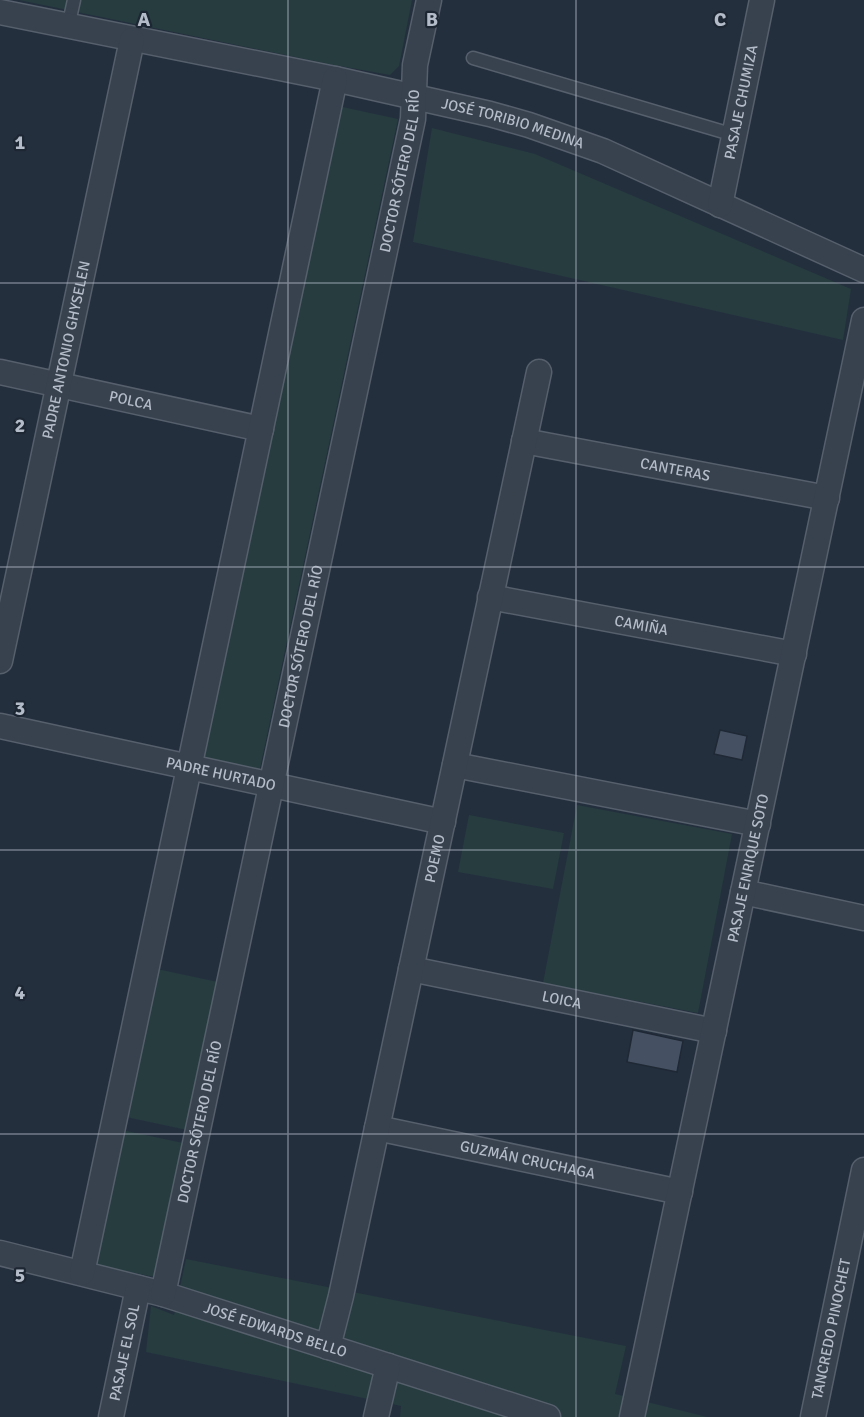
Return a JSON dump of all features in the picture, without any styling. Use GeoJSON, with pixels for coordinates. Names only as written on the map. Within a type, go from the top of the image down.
{"type":"FeatureCollection","features":[{"type":"Feature","properties":{"kind":"street","name":"DOCTOR SÓTERO DEL RÍO"},"geometry":{"type":"LineString","coordinates":[[163,1294],[411,131],[415,65],[429,0]]}},
{"type":"Feature","properties":{"kind":"street","name":"PASAJE CHUMIZA"},"geometry":{"type":"LineString","coordinates":[[720,204],[762,0]]}},
{"type":"Feature","properties":{"kind":"street","name":"JOSÉ TORIBIO MEDINA"},"geometry":{"type":"LineString","coordinates":[[0,12],[335,79],[490,114],[603,151],[864,270]]}},
{"type":"Feature","properties":{"kind":"street","name":"PADRE ANTONIO GHYSELEN"},"geometry":{"type":"LineString","coordinates":[[0,661],[132,40]]}},
{"type":"Feature","properties":{"kind":"street"},"geometry":{"type":"LineString","coordinates":[[82,1273],[335,79]]}},
{"type":"Feature","properties":{"kind":"street","name":"PASAJE ENRIQUE SOTO"},"geometry":{"type":"LineString","coordinates":[[632,1417],[864,320]]}},
{"type":"Feature","properties":{"kind":"street","name":"POLCA"},"geometry":{"type":"LineString","coordinates":[[0,372],[261,429]]}},
{"type":"Feature","properties":{"kind":"street","name":"POEMO"},"geometry":{"type":"LineString","coordinates":[[328,1347],[341,1296],[539,372]]}},
{"type":"Feature","properties":{"kind":"street","name":"CANTERAS"},"geometry":{"type":"LineString","coordinates":[[524,441],[827,498]]}},
{"type":"Feature","properties":{"kind":"street","name":"CAMIÑA"},"geometry":{"type":"LineString","coordinates":[[490,597],[794,654]]}},
{"type":"Feature","properties":{"kind":"street","name":"PADRE HURTADO"},"geometry":{"type":"LineString","coordinates":[[0,726],[443,822]]}},
{"type":"Feature","properties":{"kind":"street"},"geometry":{"type":"LineString","coordinates":[[455,765],[758,824]]}},
{"type":"Feature","properties":{"kind":"street"},"geometry":{"type":"LineString","coordinates":[[743,892],[864,918]]}},
{"type":"Feature","properties":{"kind":"street","name":"LOICA"},"geometry":{"type":"LineString","coordinates":[[411,969],[714,1030]]}},
{"type":"Feature","properties":{"kind":"street","name":"GUZMÁN CRUCHAGA"},"geometry":{"type":"LineString","coordinates":[[377,1128],[680,1192]]}},
{"type":"Feature","properties":{"kind":"street","name":"TANCREDO PINOCHET"},"geometry":{"type":"LineString","coordinates":[[813,1417],[853,1276],[864,1170]]}},
{"type":"Feature","properties":{"kind":"street","name":"JOSÉ EDWARDS BELLO"},"geometry":{"type":"LineString","coordinates":[[0,1253],[163,1294],[548,1417]]}},
{"type":"Feature","properties":{"kind":"street","name":"PASAJE EL SOL"},"geometry":{"type":"LineString","coordinates":[[111,1417],[138,1288]]}},
{"type":"Feature","properties":{"kind":"street"},"geometry":{"type":"LineString","coordinates":[[376,1417],[388,1366]]}},
{"type":"Feature","properties":{"kind":"lane"},"geometry":{"type":"LineString","coordinates":[[69,27],[74,0]]}},
{"type":"Feature","properties":{"kind":"lane"},"geometry":{"type":"LineString","coordinates":[[473,58],[734,135]]}},
{"type":"Feature","properties":{"kind":"green space"},"geometry":{"type":"Polygon","coordinates":[[[19,0],[412,0],[399,66],[390,75],[19,0]]]}},
{"type":"Feature","properties":{"kind":"green space"},"geometry":{"type":"Polygon","coordinates":[[[338,106],[398,119],[259,773],[200,760],[338,106]]]}},
{"type":"Feature","properties":{"kind":"green space"},"geometry":{"type":"Polygon","coordinates":[[[432,128],[535,154],[851,289],[843,340],[413,242],[432,128]]]}},
{"type":"Feature","properties":{"kind":"green space"},"geometry":{"type":"Polygon","coordinates":[[[577,805],[732,834],[698,1013],[543,983],[577,805]]]}},
{"type":"Feature","properties":{"kind":"green space"},"geometry":{"type":"Polygon","coordinates":[[[469,815],[564,833],[553,889],[458,872],[469,815]]]}},
{"type":"Feature","properties":{"kind":"green space"},"geometry":{"type":"Polygon","coordinates":[[[157,969],[218,982],[187,1130],[126,1117],[157,969]]]}},
{"type":"Feature","properties":{"kind":"green space"},"geometry":{"type":"Polygon","coordinates":[[[122,1130],[183,1143],[155,1277],[95,1265],[122,1130]]]}},
{"type":"Feature","properties":{"kind":"green space"},"geometry":{"type":"Polygon","coordinates":[[[186,1259],[626,1346],[615,1394],[707,1417],[400,1417],[401,1406],[146,1352],[151,1306],[174,1315],[186,1259]]]}},
{"type":"Feature","properties":{"kind":"building"},"geometry":{"type":"Polygon","coordinates":[[[720,730],[747,736],[742,760],[714,754],[720,730]]]}},
{"type":"Feature","properties":{"kind":"building"},"geometry":{"type":"Polygon","coordinates":[[[633,1030],[683,1041],[677,1072],[627,1062],[633,1030]]]}}]}
